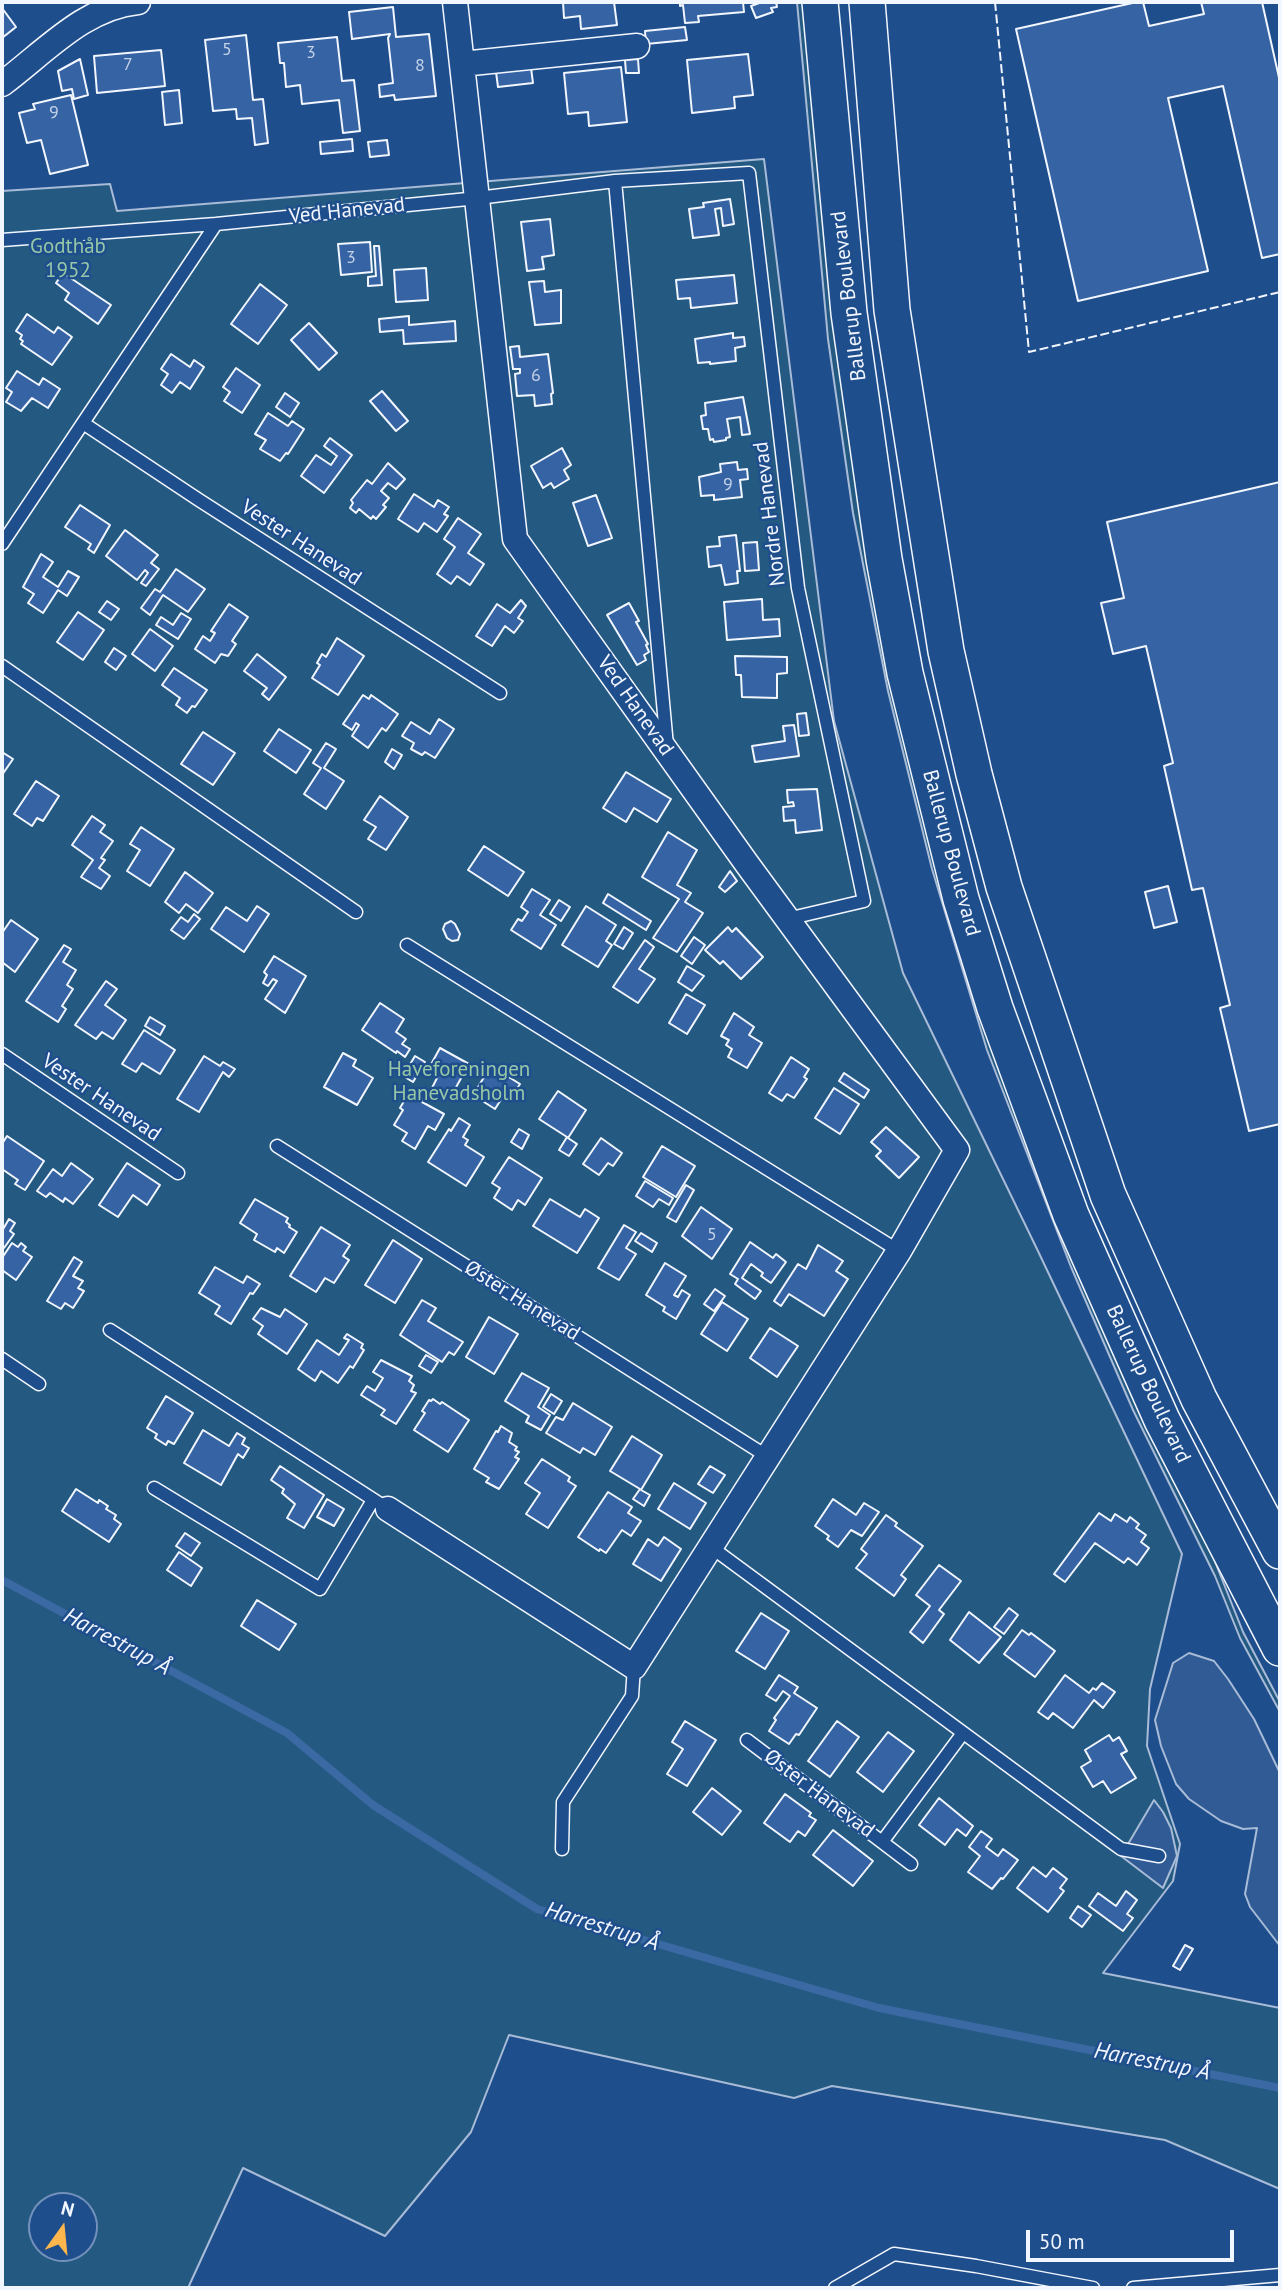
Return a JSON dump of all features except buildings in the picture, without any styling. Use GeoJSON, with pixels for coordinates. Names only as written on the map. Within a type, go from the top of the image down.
{"type":"FeatureCollection","features":[{"type":"Feature","properties":{"kind":"street"},"geometry":{"type":"LineString","coordinates":[[2,84],[76,24],[120,4],[138,2]]}},
{"type":"Feature","properties":{"kind":"street","name":"Ved Hanevad"},"geometry":{"type":"LineString","coordinates":[[455,2],[515,539],[787,919],[957,1150],[899,1251]]}},
{"type":"Feature","properties":{"kind":"street","name":"Ballerup Boulevard"},"geometry":{"type":"LineString","coordinates":[[820,2],[849,313],[884,559],[905,673],[961,900],[996,1008],[1071,1215],[1162,1420],[1280,1648]]}},
{"type":"Feature","properties":{"kind":"street","name":"Ballerup Boulevard"},"geometry":{"type":"LineString","coordinates":[[867,2],[892,310],[946,651],[974,774],[1004,887],[1108,1195],[1199,1399],[1280,1551]]}},
{"type":"Feature","properties":{"kind":"street"},"geometry":{"type":"LineString","coordinates":[[463,64],[637,46]]}},
{"type":"Feature","properties":{"kind":"street"},"geometry":{"type":"LineString","coordinates":[[381,1504],[634,1667],[899,1251]]}},
{"type":"Feature","properties":{"kind":"lane","name":"Nordre Hanevad"},"geometry":{"type":"LineString","coordinates":[[478,198],[615,181],[749,173],[797,588],[864,901],[787,919]]}},
{"type":"Feature","properties":{"kind":"lane"},"geometry":{"type":"LineString","coordinates":[[615,181],[668,753]]}},
{"type":"Feature","properties":{"kind":"lane","name":"Ved Hanevad"},"geometry":{"type":"LineString","coordinates":[[2,240],[216,224],[478,198]]}},
{"type":"Feature","properties":{"kind":"lane"},"geometry":{"type":"LineString","coordinates":[[2,544],[216,224]]}},
{"type":"Feature","properties":{"kind":"lane","name":"Vester Hanevad"},"geometry":{"type":"LineString","coordinates":[[83,423],[500,694]]}},
{"type":"Feature","properties":{"kind":"lane"},"geometry":{"type":"LineString","coordinates":[[2,666],[356,912]]}},
{"type":"Feature","properties":{"kind":"lane"},"geometry":{"type":"LineString","coordinates":[[407,945],[899,1251]]}},
{"type":"Feature","properties":{"kind":"lane","name":"Vester Hanevad"},"geometry":{"type":"LineString","coordinates":[[2,1054],[178,1173]]}},
{"type":"Feature","properties":{"kind":"lane","name":"Øster Hanevad"},"geometry":{"type":"LineString","coordinates":[[277,1146],[768,1457]]}},
{"type":"Feature","properties":{"kind":"lane"},"geometry":{"type":"LineString","coordinates":[[110,1331],[381,1504],[320,1589],[155,1488]]}},
{"type":"Feature","properties":{"kind":"lane"},"geometry":{"type":"LineString","coordinates":[[2,1359],[39,1384]]}},
{"type":"Feature","properties":{"kind":"lane"},"geometry":{"type":"LineString","coordinates":[[711,1547],[1121,1849],[1159,1856]]}},
{"type":"Feature","properties":{"kind":"lane"},"geometry":{"type":"LineString","coordinates":[[562,1849],[563,1802],[632,1696],[634,1667]]}},
{"type":"Feature","properties":{"kind":"lane","name":"Øster Hanevad"},"geometry":{"type":"LineString","coordinates":[[747,1740],[883,1842],[963,1733]]}},
{"type":"Feature","properties":{"kind":"lane"},"geometry":{"type":"LineString","coordinates":[[883,1842],[911,1864]]}},
{"type":"Feature","properties":{"kind":"lane"},"geometry":{"type":"LineString","coordinates":[[835,2288],[894,2254],[1093,2288]]}},
{"type":"Feature","properties":{"kind":"lane"},"geometry":{"type":"LineString","coordinates":[[1133,2288],[1280,2275]]}},
{"type":"Feature","properties":{"kind":"green space"},"geometry":{"type":"Polygon","coordinates":[[[797,2],[805,2],[899,700],[1212,1554],[1243,1632],[1280,1702],[1280,1712],[1240,1638],[1215,1576],[1133,1410],[1071,1267],[987,1050],[932,869],[888,691],[853,513],[828,339],[797,2]]]}},
{"type":"Feature","properties":{"kind":"green space","name":"Haveforeningen Hanevadsholm"},"geometry":{"type":"Polygon","coordinates":[[[764,159],[834,721],[903,973],[1182,1554],[1150,1689],[1147,1746],[1180,1844],[1173,1881],[1103,1973],[1280,2008],[1280,2189],[1165,2140],[832,2086],[794,2098],[509,2035],[471,2132],[385,2236],[243,2168],[188,2288],[2,2288],[2,191],[110,184],[117,211],[764,159]]]}},
{"type":"Feature","properties":{"kind":"shaded area"},"geometry":{"type":"Polygon","coordinates":[[[1189,1653],[1214,1661],[1228,1679],[1254,1719],[1280,1773],[1280,1946],[1250,1907],[1245,1894],[1257,1828],[1243,1829],[1221,1821],[1189,1799],[1176,1784],[1161,1746],[1155,1720],[1173,1663],[1189,1653]]]}},
{"type":"Feature","properties":{"kind":"shaded area"},"geometry":{"type":"Polygon","coordinates":[[[1154,1800],[1171,1828],[1177,1856],[1163,1888],[1121,1856],[1154,1800]]]}},
{"type":"Feature","properties":{"kind":"waterway","name":"Harrestrup Å"},"geometry":{"type":"LineString","coordinates":[[2,1580],[287,1733],[373,1805],[537,1909],[879,2008],[1280,2088]]}},
{"type":"Feature","properties":{"kind":"fence"},"geometry":{"type":"LineString","coordinates":[[995,2],[1029,352],[1280,292]]}},
{"type":"Feature","properties":{"kind":"park label","name":"Godthåb 1952"},"geometry":{"type":"Point","coordinates":[68,259]}}]}
